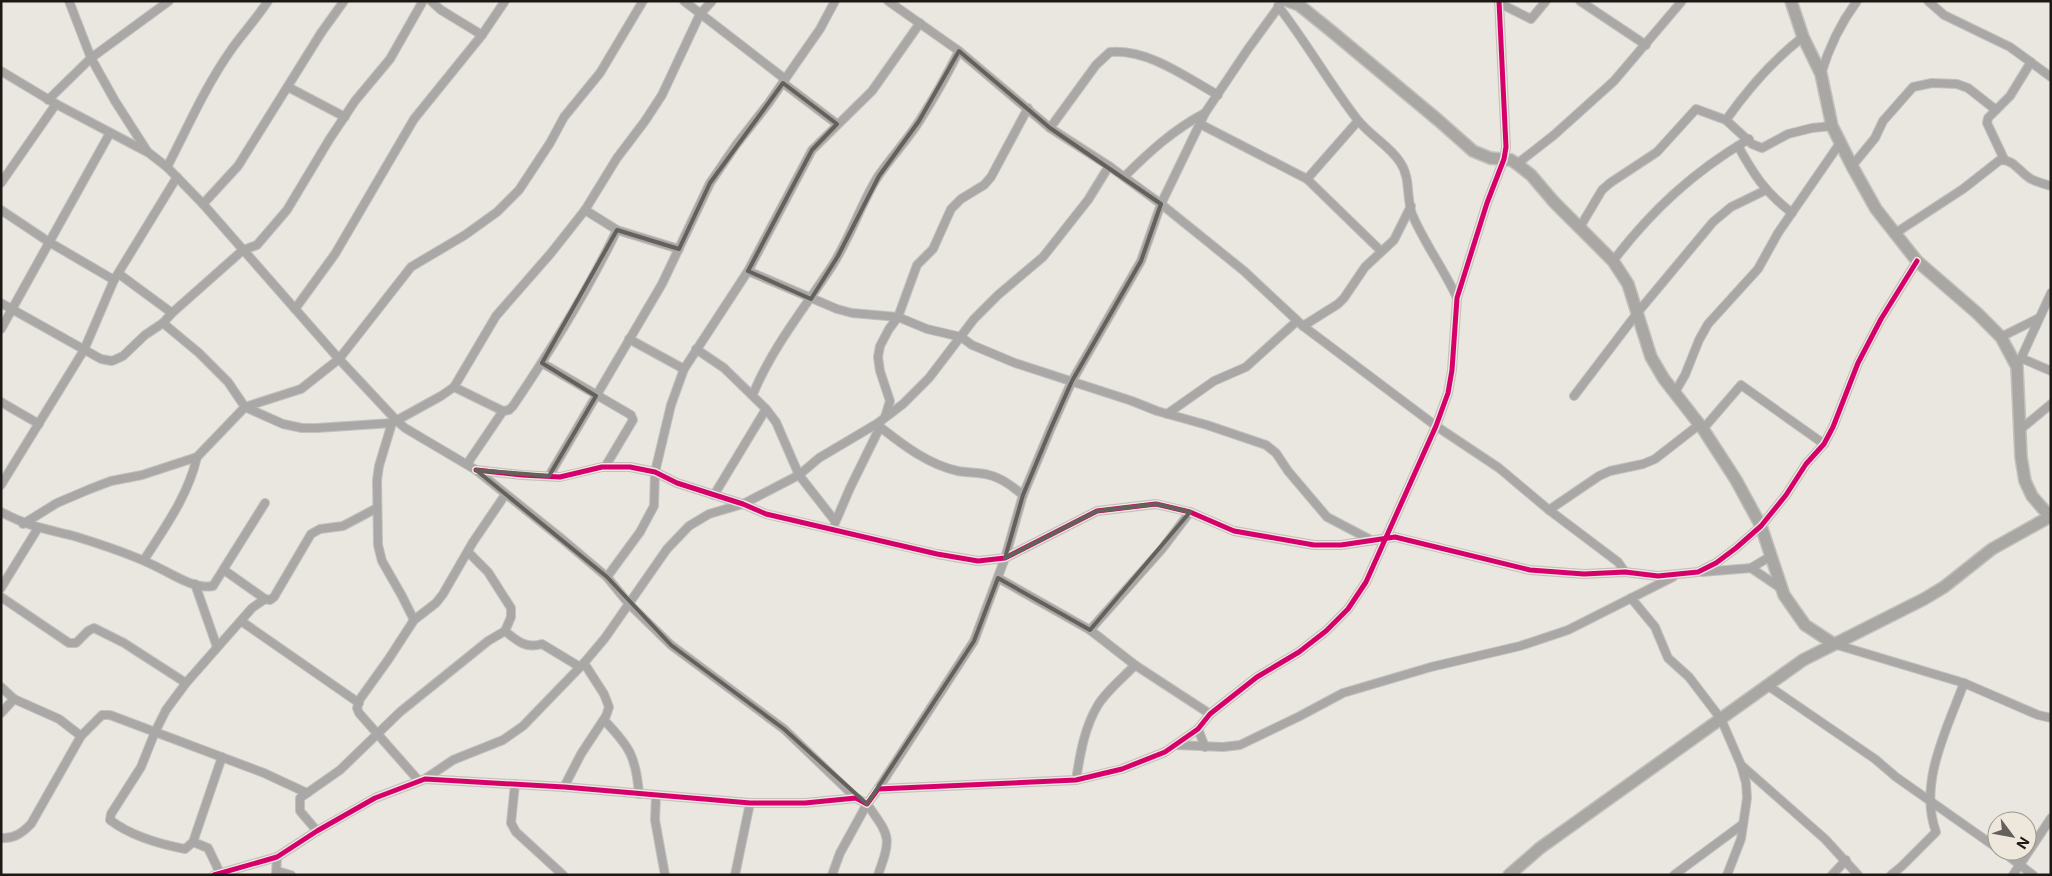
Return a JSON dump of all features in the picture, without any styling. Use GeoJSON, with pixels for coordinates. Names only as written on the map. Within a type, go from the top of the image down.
{"type":"FeatureCollection","features":[{"type":"Feature","properties":{"kind":"street"},"geometry":{"type":"LineString","coordinates":[[69,1],[91,58],[115,101],[148,153]]}},
{"type":"Feature","properties":{"kind":"street"},"geometry":{"type":"LineString","coordinates":[[48,100],[91,58],[169,1]]}},
{"type":"Feature","properties":{"kind":"street"},"geometry":{"type":"LineString","coordinates":[[167,167],[198,104],[216,74],[268,1]]}},
{"type":"Feature","properties":{"kind":"street"},"geometry":{"type":"LineString","coordinates":[[204,204],[238,166],[321,33],[344,1]]}},
{"type":"Feature","properties":{"kind":"street"},"geometry":{"type":"LineString","coordinates":[[1,303],[12,311],[101,359],[112,361],[123,356],[145,335],[163,323],[243,250],[257,245],[288,210],[345,116],[390,58],[424,1]]}},
{"type":"Feature","properties":{"kind":"street"},"geometry":{"type":"LineString","coordinates":[[431,1],[441,10],[482,35]]}},
{"type":"Feature","properties":{"kind":"street"},"geometry":{"type":"LineString","coordinates":[[295,309],[334,254],[414,119],[482,35],[504,1]]}},
{"type":"Feature","properties":{"kind":"street"},"geometry":{"type":"LineString","coordinates":[[23,524],[57,503],[90,489],[111,481],[142,475],[197,457],[245,407],[301,389],[339,359],[411,267],[473,230],[497,212],[519,190],[564,118],[605,66],[643,1]]}},
{"type":"Feature","properties":{"kind":"street"},"geometry":{"type":"LineString","coordinates":[[684,1],[836,124]]}},
{"type":"Feature","properties":{"kind":"street"},"geometry":{"type":"LineString","coordinates":[[163,323],[199,353],[228,382],[245,407],[283,424],[302,428],[338,428],[394,422],[454,387],[496,316],[551,254],[585,210],[616,158],[645,121],[662,95],[700,14],[712,1]]}},
{"type":"Feature","properties":{"kind":"street"},"geometry":{"type":"LineString","coordinates":[[550,476],[662,284],[710,183],[820,30],[835,1]]}},
{"type":"Feature","properties":{"kind":"street"},"geometry":{"type":"LineString","coordinates":[[888,1],[959,51],[1050,128],[1109,166],[1161,204],[1244,271],[1300,323],[1436,426],[1499,468],[1549,510],[1618,562],[1625,572]]}},
{"type":"Feature","properties":{"kind":"street"},"geometry":{"type":"LineString","coordinates":[[878,789],[1076,780],[1122,769],[1165,752],[1176,745],[1198,729],[1210,714],[1257,677],[1299,652],[1326,631],[1348,609],[1366,582],[1436,426],[1448,394],[1457,298],[1484,212],[1504,159],[1506,147],[1499,2],[1531,18],[1546,1]]}},
{"type":"Feature","properties":{"kind":"street"},"geometry":{"type":"LineString","coordinates":[[1580,1],[1646,45]]}},
{"type":"Feature","properties":{"kind":"street"},"geometry":{"type":"LineString","coordinates":[[1517,164],[1554,135],[1614,81],[1682,1]]}},
{"type":"Feature","properties":{"kind":"street"},"geometry":{"type":"LineString","coordinates":[[1791,1],[1803,37],[1821,74],[1832,126],[1876,209],[1917,262],[1977,313],[2001,337],[2019,362],[2051,370]]}},
{"type":"Feature","properties":{"kind":"street"},"geometry":{"type":"LineString","coordinates":[[1821,74],[1831,44],[1842,22],[1857,1]]}},
{"type":"Feature","properties":{"kind":"street"},"geometry":{"type":"LineString","coordinates":[[1928,1],[1944,14],[2010,47],[2051,76]]}},
{"type":"Feature","properties":{"kind":"street"},"geometry":{"type":"LineString","coordinates":[[1283,3],[1299,5],[1473,151],[1490,158],[1511,160],[1517,164],[1531,175],[1554,202],[1612,261],[1628,284],[1651,357],[1664,379],[1701,426],[1736,480],[1761,526],[1782,589],[1792,608],[1805,625],[1834,644],[1964,683],[2038,715],[2051,718]]}},
{"type":"Feature","properties":{"kind":"street"},"geometry":{"type":"LineString","coordinates":[[832,875],[840,853],[867,804],[974,641],[1005,558],[1023,494],[1072,381],[1141,261],[1153,232],[1161,204],[1205,113],[1283,3]]}},
{"type":"Feature","properties":{"kind":"street"},"geometry":{"type":"LineString","coordinates":[[1283,3],[1298,32],[1341,99],[1358,121],[1401,163],[1408,180],[1412,212],[1418,227],[1446,273],[1457,298]]}},
{"type":"Feature","properties":{"kind":"street"},"geometry":{"type":"LineString","coordinates":[[607,577],[640,532],[654,506],[656,494],[655,472],[671,405],[684,369],[748,271],[812,150],[836,124],[872,91],[920,23]]}},
{"type":"Feature","properties":{"kind":"street"},"geometry":{"type":"LineString","coordinates":[[1726,120],[1739,101],[1776,59],[1803,37]]}},
{"type":"Feature","properties":{"kind":"street"},"geometry":{"type":"LineString","coordinates":[[753,394],[771,354],[811,299],[838,256],[865,200],[879,176],[920,121],[959,51]]}},
{"type":"Feature","properties":{"kind":"street"},"geometry":{"type":"LineString","coordinates":[[1050,128],[1096,64],[1110,52],[1129,53],[1157,62],[1177,70],[1218,95]]}},
{"type":"Feature","properties":{"kind":"street"},"geometry":{"type":"LineString","coordinates":[[2030,62],[2010,96],[1988,118],[1987,123],[2004,159],[2033,180],[2051,186]]}},
{"type":"Feature","properties":{"kind":"street"},"geometry":{"type":"LineString","coordinates":[[1,71],[48,100],[148,153],[167,167],[204,204],[394,422],[476,470],[607,577],[629,604],[671,645],[784,728],[856,798],[867,804],[888,838],[887,850],[878,875]]}},
{"type":"Feature","properties":{"kind":"street"},"geometry":{"type":"LineString","coordinates":[[1852,166],[1875,138],[1883,121],[1914,88],[1932,83],[1957,84],[1968,88],[1996,110]]}},
{"type":"Feature","properties":{"kind":"street"},"geometry":{"type":"LineString","coordinates":[[288,87],[345,116]]}},
{"type":"Feature","properties":{"kind":"street"},"geometry":{"type":"LineString","coordinates":[[1,183],[56,104]]}},
{"type":"Feature","properties":{"kind":"street"},"geometry":{"type":"LineString","coordinates":[[885,417],[890,401],[880,371],[878,357],[880,346],[898,317],[917,265],[928,255],[936,242],[944,220],[951,209],[961,199],[984,185],[991,177],[1028,108]]}},
{"type":"Feature","properties":{"kind":"street"},"geometry":{"type":"LineString","coordinates":[[1580,227],[1602,190],[1657,152],[1692,112],[1698,110],[1726,120],[1757,148],[1762,148],[1788,134],[1812,128],[1832,126]]}},
{"type":"Feature","properties":{"kind":"street"},"geometry":{"type":"LineString","coordinates":[[1124,177],[1162,141],[1188,122],[1205,113]]}},
{"type":"Feature","properties":{"kind":"street"},"geometry":{"type":"LineString","coordinates":[[1307,179],[1358,121]]}},
{"type":"Feature","properties":{"kind":"street"},"geometry":{"type":"LineString","coordinates":[[1200,124],[1307,179],[1381,251]]}},
{"type":"Feature","properties":{"kind":"street"},"geometry":{"type":"LineString","coordinates":[[1,329],[110,133]]}},
{"type":"Feature","properties":{"kind":"street"},"geometry":{"type":"LineString","coordinates":[[1612,261],[1665,201],[1696,174],[1749,139]]}},
{"type":"Feature","properties":{"kind":"street"},"geometry":{"type":"LineString","coordinates":[[1675,392],[1708,324],[1758,269],[1792,213],[1840,144]]}},
{"type":"Feature","properties":{"kind":"street"},"geometry":{"type":"LineString","coordinates":[[1738,146],[1766,190],[1792,213]]}},
{"type":"Feature","properties":{"kind":"street"},"geometry":{"type":"LineString","coordinates":[[1894,234],[1963,189],[2000,160],[2004,159]]}},
{"type":"Feature","properties":{"kind":"street"},"geometry":{"type":"LineString","coordinates":[[835,530],[835,521],[879,425],[885,417],[903,404],[929,378],[974,318],[1043,257],[1088,200],[1109,166]]}},
{"type":"Feature","properties":{"kind":"street"},"geometry":{"type":"LineString","coordinates":[[1,485],[84,350],[116,277],[178,177]]}},
{"type":"Feature","properties":{"kind":"street"},"geometry":{"type":"LineString","coordinates":[[1574,396],[1638,312],[1714,222],[1731,207],[1766,190]]}},
{"type":"Feature","properties":{"kind":"street"},"geometry":{"type":"LineString","coordinates":[[1167,414],[1214,382],[1246,367],[1300,323],[1338,304],[1365,267],[1394,240],[1411,206]]}},
{"type":"Feature","properties":{"kind":"street"},"geometry":{"type":"LineString","coordinates":[[1,210],[49,242],[116,277],[172,313]]}},
{"type":"Feature","properties":{"kind":"street"},"geometry":{"type":"LineString","coordinates":[[585,210],[617,230],[679,249]]}},
{"type":"Feature","properties":{"kind":"street"},"geometry":{"type":"LineString","coordinates":[[454,387],[503,411],[509,410],[542,363],[596,274],[617,230]]}},
{"type":"Feature","properties":{"kind":"street"},"geometry":{"type":"LineString","coordinates":[[1698,572],[1716,563],[1761,526],[1786,495],[1806,464],[1824,444],[1833,427],[1858,363],[1881,320],[1917,262]]}},
{"type":"Feature","properties":{"kind":"street"},"geometry":{"type":"LineString","coordinates":[[748,271],[811,299],[852,313],[898,317],[927,330],[961,337],[972,345],[1015,363],[1266,445],[1276,453],[1288,471],[1328,517],[1371,540]]}},
{"type":"Feature","properties":{"kind":"street"},"geometry":{"type":"LineString","coordinates":[[1509,875],[1540,848],[1803,660],[1924,599],[1944,587],[1992,548],[2050,517],[2032,496],[2025,481],[2021,457],[2019,362],[2051,293]]}},
{"type":"Feature","properties":{"kind":"street"},"geometry":{"type":"LineString","coordinates":[[2001,337],[2039,318]]}},
{"type":"Feature","properties":{"kind":"street"},"geometry":{"type":"LineString","coordinates":[[629,339],[684,369]]}},
{"type":"Feature","properties":{"kind":"street"},"geometry":{"type":"LineString","coordinates":[[696,349],[724,368],[753,394],[766,409],[776,422],[799,475],[835,521]]}},
{"type":"Feature","properties":{"kind":"street"},"geometry":{"type":"LineString","coordinates":[[542,363],[631,416],[633,420],[605,467]]}},
{"type":"Feature","properties":{"kind":"street"},"geometry":{"type":"LineString","coordinates":[[1549,510],[1599,476],[1610,471],[1644,464],[1655,459],[1701,426],[1741,385],[1824,444]]}},
{"type":"Feature","properties":{"kind":"street"},"geometry":{"type":"LineString","coordinates":[[1,402],[39,424]]}},
{"type":"Feature","properties":{"kind":"street"},"geometry":{"type":"LineString","coordinates":[[2021,429],[2051,404]]}},
{"type":"Feature","properties":{"kind":"street"},"geometry":{"type":"LineString","coordinates":[[714,495],[766,409]]}},
{"type":"Feature","properties":{"kind":"street"},"geometry":{"type":"LineString","coordinates":[[467,464],[503,411]]}},
{"type":"Feature","properties":{"kind":"street"},"geometry":{"type":"LineString","coordinates":[[394,422],[379,466],[378,545],[382,561],[414,620]]}},
{"type":"Feature","properties":{"kind":"street"},"geometry":{"type":"LineString","coordinates":[[879,425],[896,440],[928,460],[958,471],[990,475],[1002,480],[1023,494]]}},
{"type":"Feature","properties":{"kind":"street"},"geometry":{"type":"LineString","coordinates":[[194,842],[208,848],[217,874],[277,857],[317,831],[375,798],[422,780],[453,760],[502,740],[523,726],[582,665],[629,604],[667,549],[689,526],[709,514],[743,504],[758,494],[799,475],[837,446],[879,425]]}},
{"type":"Feature","properties":{"kind":"street"},"geometry":{"type":"LineString","coordinates":[[144,560],[181,501],[192,476],[197,457]]}},
{"type":"Feature","properties":{"kind":"street"},"geometry":{"type":"LineString","coordinates":[[476,470],[522,476],[560,477],[605,467],[630,467],[655,472],[677,483],[743,504],[766,514],[937,554],[978,561],[1005,558],[1097,511],[1156,504],[1190,512],[1234,531],[1314,545],[1341,545],[1395,537],[1530,570],[1584,574],[1625,572],[1648,575],[1677,575],[1751,568],[1771,556]]}},
{"type":"Feature","properties":{"kind":"street"},"geometry":{"type":"LineString","coordinates":[[505,495],[473,542],[443,594],[436,603],[414,620],[359,703],[359,713],[422,780],[564,787],[750,803],[805,803],[856,798]]}},
{"type":"Feature","properties":{"kind":"street"},"geometry":{"type":"LineString","coordinates":[[1,512],[23,524],[75,537],[144,560],[206,588],[214,586],[264,503]]}},
{"type":"Feature","properties":{"kind":"street"},"geometry":{"type":"LineString","coordinates":[[224,570],[265,599],[270,600],[274,597],[311,534],[320,529],[343,526],[377,508]]}},
{"type":"Feature","properties":{"kind":"street"},"geometry":{"type":"LineString","coordinates":[[1090,630],[1162,549],[1190,512]]}},
{"type":"Feature","properties":{"kind":"street"},"geometry":{"type":"LineString","coordinates":[[1,588],[38,528]]}},
{"type":"Feature","properties":{"kind":"street"},"geometry":{"type":"LineString","coordinates":[[317,831],[300,812],[298,804],[300,798],[340,770],[360,753],[377,733],[488,641],[506,631],[511,617],[511,608],[488,572],[468,552]]}},
{"type":"Feature","properties":{"kind":"street"},"geometry":{"type":"LineString","coordinates":[[1751,568],[1782,589]]}},
{"type":"Feature","properties":{"kind":"street"},"geometry":{"type":"LineString","coordinates":[[1176,745],[1205,747],[1240,745],[1343,693],[1431,667],[1520,646],[1568,630],[1677,575]]}},
{"type":"Feature","properties":{"kind":"street"},"geometry":{"type":"LineString","coordinates":[[998,578],[1090,630],[1135,665],[1210,714]]}},
{"type":"Feature","properties":{"kind":"street"},"geometry":{"type":"LineString","coordinates":[[195,584],[217,647]]}},
{"type":"Feature","properties":{"kind":"street"},"geometry":{"type":"LineString","coordinates":[[1,597],[69,643],[76,643],[88,630],[94,628],[124,642],[186,683]]}},
{"type":"Feature","properties":{"kind":"street"},"geometry":{"type":"LineString","coordinates":[[1632,598],[1655,627],[1668,658],[1689,677],[1721,719],[1741,765],[1746,782],[1747,798],[1741,839],[1727,875]]}},
{"type":"Feature","properties":{"kind":"street"},"geometry":{"type":"LineString","coordinates":[[222,757],[194,842],[185,849],[141,837],[120,828],[110,820],[111,814],[141,767],[166,710],[217,647],[252,608],[265,599]]}},
{"type":"Feature","properties":{"kind":"street"},"geometry":{"type":"LineString","coordinates":[[241,621],[359,703]]}},
{"type":"Feature","properties":{"kind":"street"},"geometry":{"type":"LineString","coordinates":[[506,631],[527,646],[533,647],[542,644],[549,646],[582,665],[604,694],[608,707],[604,720],[581,754],[564,787]]}},
{"type":"Feature","properties":{"kind":"street"},"geometry":{"type":"LineString","coordinates":[[1076,780],[1089,722],[1098,705],[1135,665]]}},
{"type":"Feature","properties":{"kind":"street"},"geometry":{"type":"LineString","coordinates":[[1891,875],[1936,832],[1931,818],[1929,800],[1939,751],[1964,683]]}},
{"type":"Feature","properties":{"kind":"street"},"geometry":{"type":"LineString","coordinates":[[1766,685],[1875,759],[1987,841]]}},
{"type":"Feature","properties":{"kind":"street"},"geometry":{"type":"LineString","coordinates":[[1,687],[14,699],[59,720],[81,736]]}},
{"type":"Feature","properties":{"kind":"street"},"geometry":{"type":"LineString","coordinates":[[1,713],[14,699]]}},
{"type":"Feature","properties":{"kind":"street"},"geometry":{"type":"LineString","coordinates":[[1,838],[9,839],[22,833],[31,824],[81,736],[102,715],[110,714],[222,757],[307,793]]}},
{"type":"Feature","properties":{"kind":"street"},"geometry":{"type":"LineString","coordinates":[[604,720],[622,738],[633,756],[637,770],[639,794]]}},
{"type":"Feature","properties":{"kind":"street"},"geometry":{"type":"LineString","coordinates":[[1198,729],[1205,747]]}},
{"type":"Feature","properties":{"kind":"street"},"geometry":{"type":"LineString","coordinates":[[1741,765],[1846,860],[1858,875]]}},
{"type":"Feature","properties":{"kind":"street"},"geometry":{"type":"LineString","coordinates":[[515,784],[511,823],[516,832],[563,875]]}},
{"type":"Feature","properties":{"kind":"street"},"geometry":{"type":"LineString","coordinates":[[656,796],[655,820],[665,875]]}},
{"type":"Feature","properties":{"kind":"street"},"geometry":{"type":"LineString","coordinates":[[735,875],[750,803]]}},
{"type":"Feature","properties":{"kind":"street"},"geometry":{"type":"LineString","coordinates":[[2013,875],[2051,818]]}},
{"type":"Feature","properties":{"kind":"street"},"geometry":{"type":"LineString","coordinates":[[1674,875],[1743,824]]}},
{"type":"Feature","properties":{"kind":"street"},"geometry":{"type":"LineString","coordinates":[[277,857],[276,873],[291,875]]}},
{"type":"Feature","properties":{"kind":"street"},"geometry":{"type":"LineString","coordinates":[[1832,875],[1846,860]]}},
{"type":"Feature","properties":{"kind":"street"},"geometry":{"type":"LineString","coordinates":[[2015,861],[2032,875]]}},
{"type":"Feature","properties":{"kind":"highlighted area"},"geometry":{"type":"Polygon","coordinates":[[[959,51],[1050,128],[1161,204],[1141,261],[1072,381],[1051,428],[1023,495],[1005,558],[1097,511],[1156,504],[1190,512],[1090,630],[998,578],[974,641],[867,804],[784,729],[671,645],[607,577],[476,470],[549,476],[596,396],[542,363],[617,230],[679,249],[710,183],[783,83],[837,124],[812,150],[748,271],[811,299],[838,256],[879,176],[919,121],[959,51]]]}},
{"type":"Feature","properties":{"kind":"cycle path"},"geometry":{"type":"LineString","coordinates":[[214,875],[277,857],[317,831],[375,798],[425,779],[564,787],[750,803],[805,803],[856,798],[867,804],[878,789],[1076,780],[1122,769],[1165,752],[1198,729],[1210,714],[1257,677],[1299,652],[1326,631],[1348,609],[1366,582],[1436,426],[1448,393],[1452,370],[1457,298],[1487,203],[1504,159],[1506,147],[1499,1]]}},
{"type":"Feature","properties":{"kind":"cycle path"},"geometry":{"type":"LineString","coordinates":[[476,470],[560,477],[602,467],[630,467],[655,472],[677,483],[743,504],[766,514],[937,554],[978,561],[1005,558],[1097,511],[1156,504],[1190,512],[1234,531],[1314,545],[1341,545],[1395,537],[1530,570],[1584,574],[1625,572],[1658,576],[1698,572],[1716,563],[1761,526],[1786,495],[1806,464],[1824,444],[1833,427],[1858,363],[1881,319],[1917,261]]}}]}
